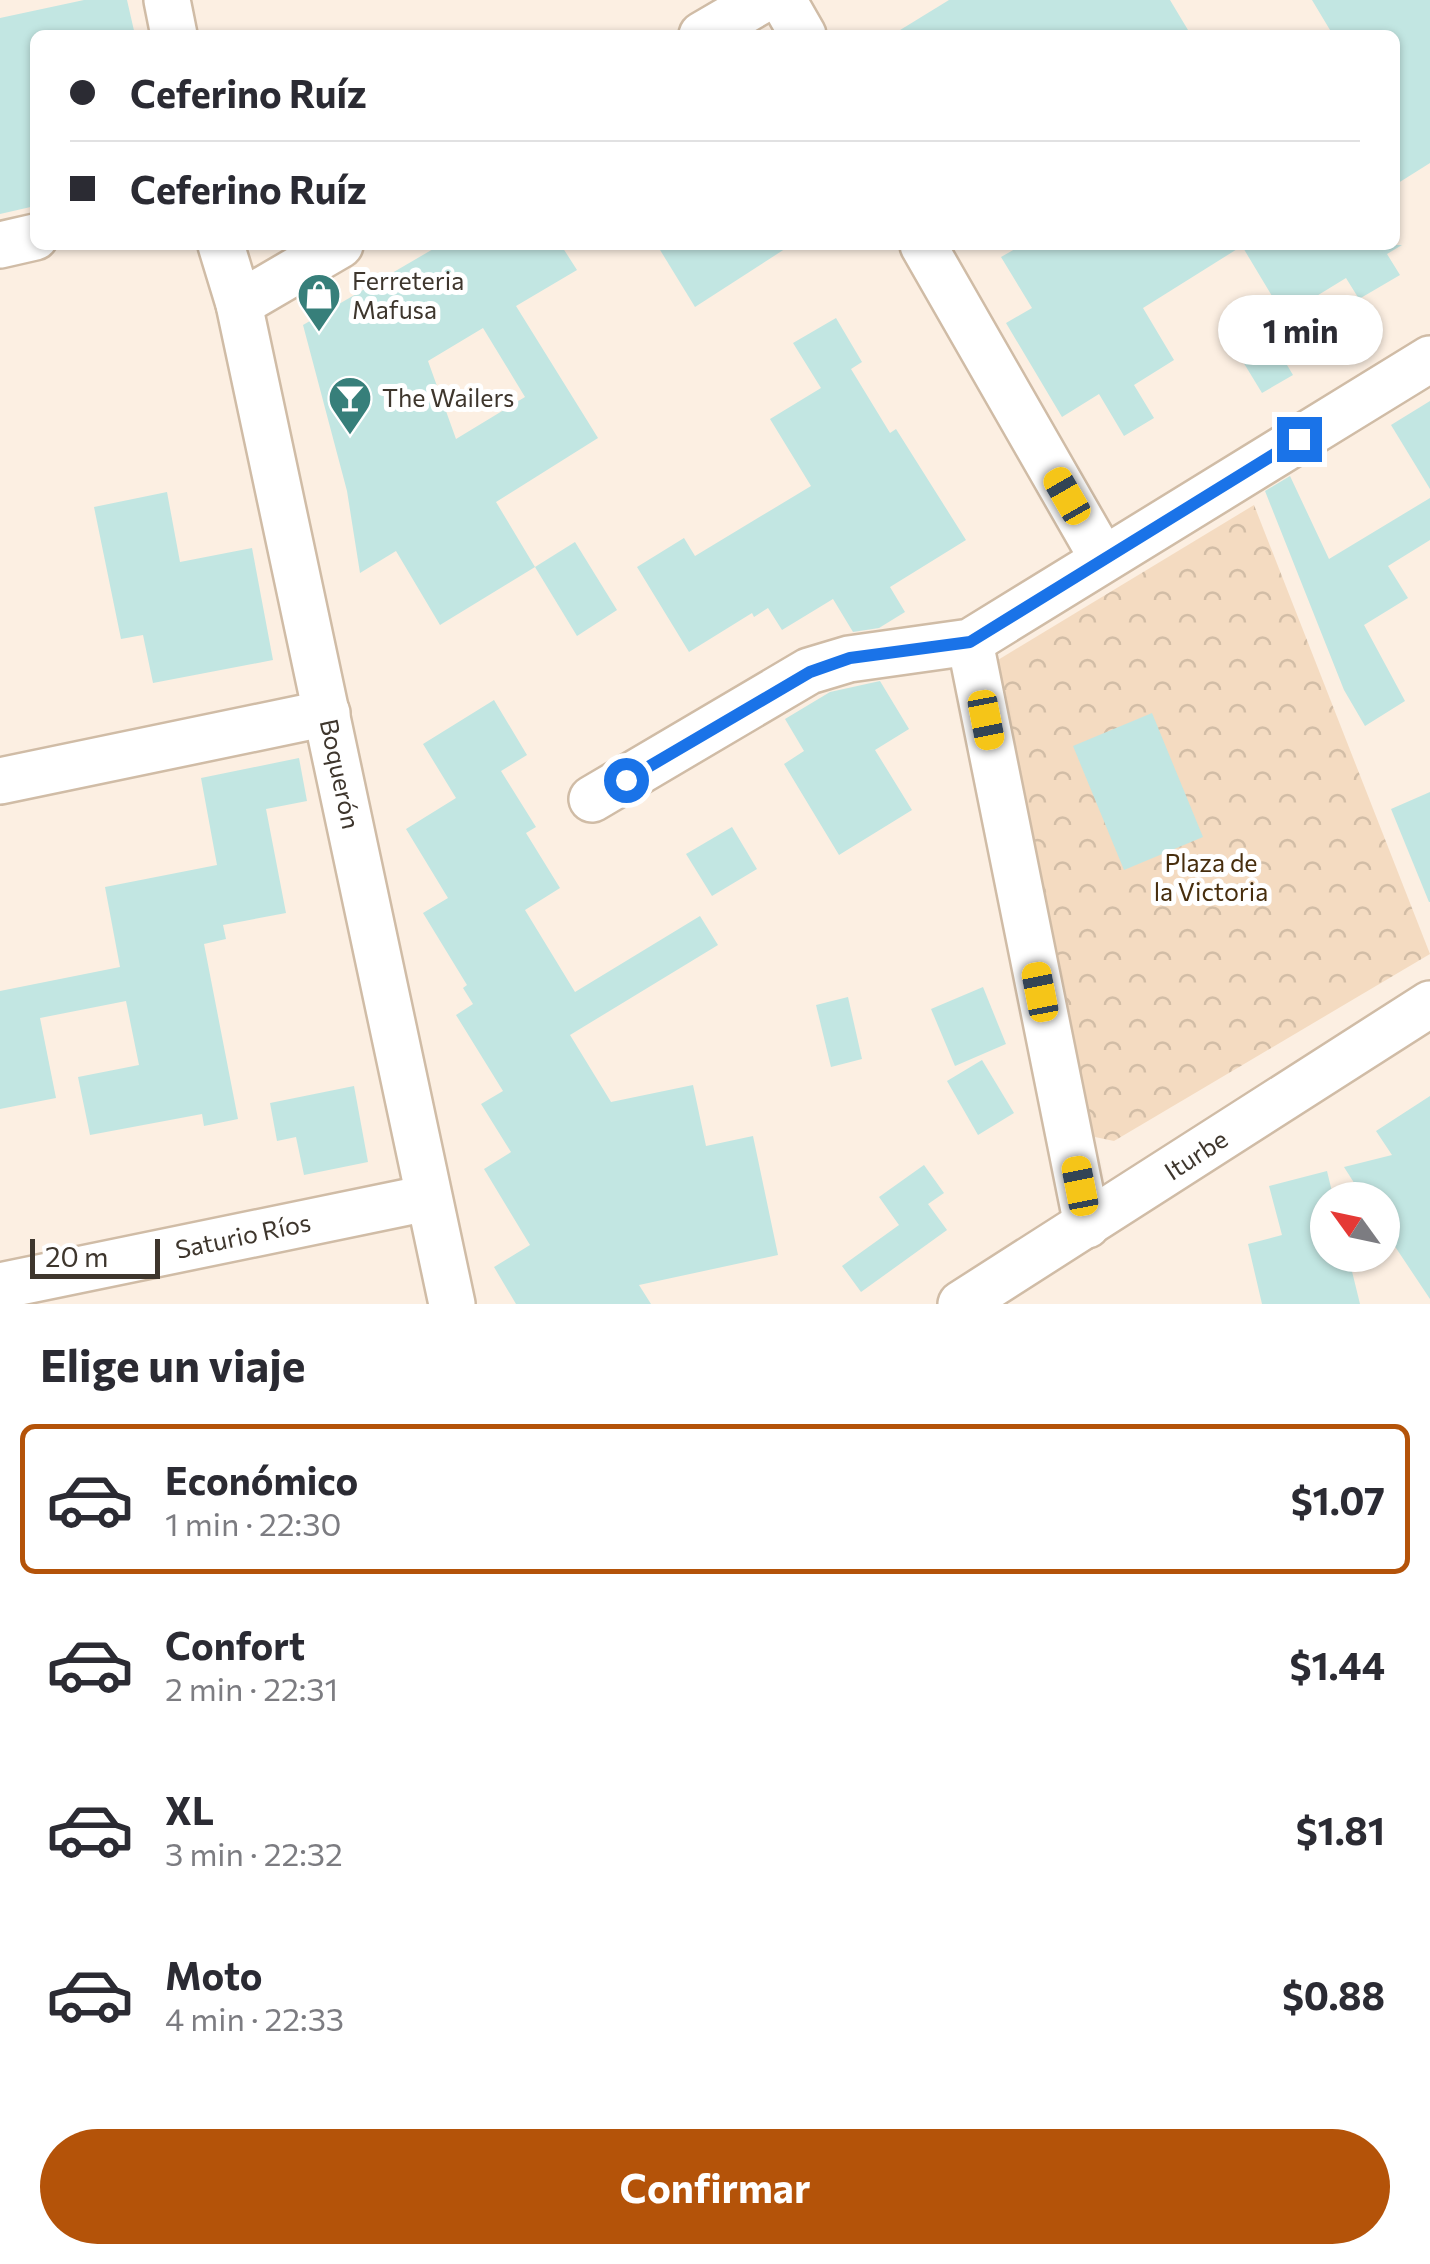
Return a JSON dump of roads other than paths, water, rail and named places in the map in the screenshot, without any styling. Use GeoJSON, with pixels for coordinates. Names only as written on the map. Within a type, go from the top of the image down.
{"type":"FeatureCollection","features":[{"type":"Feature","properties":{"kind":"street"},"geometry":{"type":"LineString","coordinates":[[167,0],[173,30]]}},
{"type":"Feature","properties":{"kind":"street"},"geometry":{"type":"LineString","coordinates":[[711,30],[762,0]]}},
{"type":"Feature","properties":{"kind":"street"},"geometry":{"type":"LineString","coordinates":[[783,0],[800,30]]}},
{"type":"Feature","properties":{"kind":"street"},"geometry":{"type":"LineString","coordinates":[[0,245],[30,238]]}},
{"type":"Feature","properties":{"kind":"street","name":"Boquerón"},"geometry":{"type":"LineString","coordinates":[[223,250],[239,304],[452,1304]]}},
{"type":"Feature","properties":{"kind":"street"},"geometry":{"type":"LineString","coordinates":[[239,304],[331,250]]}},
{"type":"Feature","properties":{"kind":"street"},"geometry":{"type":"LineString","coordinates":[[926,250],[1103,559]]}},
{"type":"Feature","properties":{"kind":"street"},"geometry":{"type":"LineString","coordinates":[[592,799],[810,672],[850,658],[970,642],[1430,359]]}},
{"type":"Feature","properties":{"kind":"street"},"geometry":{"type":"LineString","coordinates":[[970,642],[1087,1225]]}},
{"type":"Feature","properties":{"kind":"street"},"geometry":{"type":"LineString","coordinates":[[0,782],[327,714]]}},
{"type":"Feature","properties":{"kind":"street","name":"Iturbe"},"geometry":{"type":"LineString","coordinates":[[961,1304],[1430,1004]]}},
{"type":"Feature","properties":{"kind":"street","name":"Saturio Ríos"},"geometry":{"type":"LineString","coordinates":[[0,1286],[427,1198]]}},
{"type":"Feature","properties":{"kind":"place","name":"Ferreteria Mafusa"},"geometry":{"type":"Point","coordinates":[319,333]}},
{"type":"Feature","properties":{"kind":"place","name":"The Wailers"},"geometry":{"type":"Point","coordinates":[350,436]}},
{"type":"Feature","properties":{"kind":"park label","name":"Plaza de la Victoria"},"geometry":{"type":"Point","coordinates":[1211,878]}}]}
